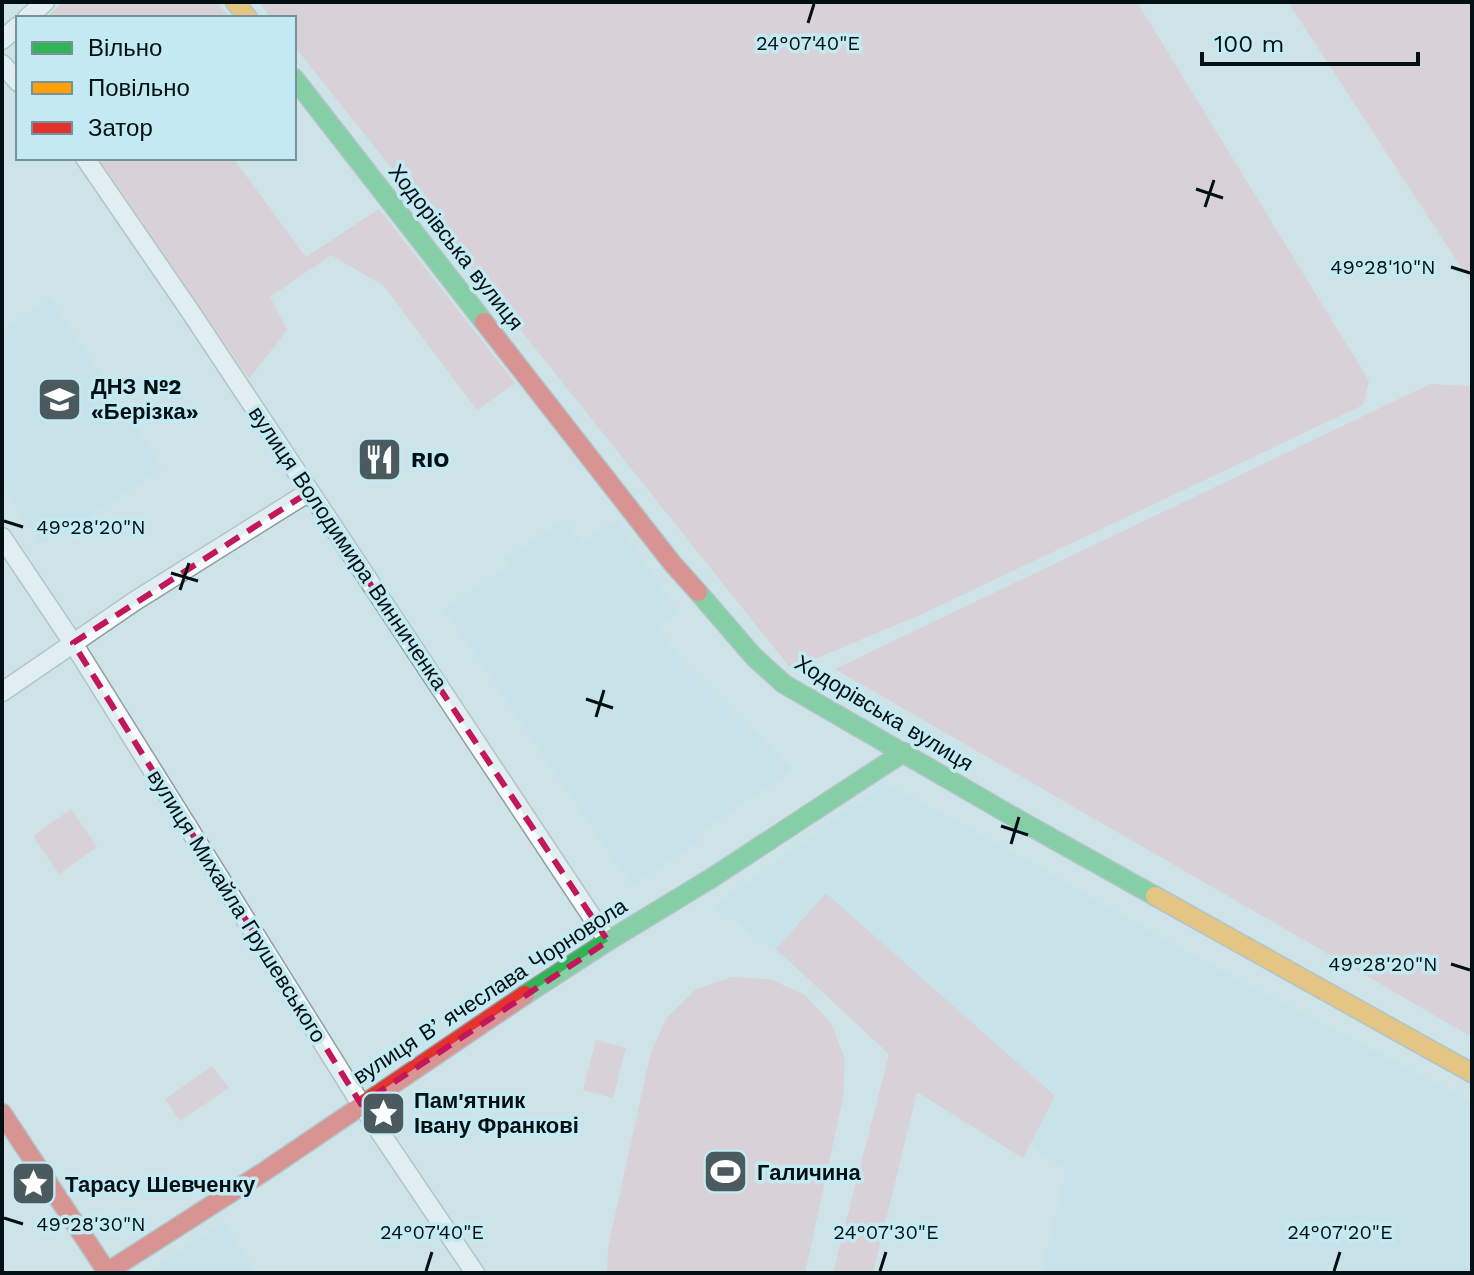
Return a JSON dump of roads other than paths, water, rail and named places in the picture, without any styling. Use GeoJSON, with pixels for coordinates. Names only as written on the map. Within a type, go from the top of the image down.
{"type":"FeatureCollection","features":[{"type":"Feature","properties":{"kind":"main road","name":"Ходорівська вулиця"},"geometry":{"type":"LineString","coordinates":[[296,81],[672,563],[754,657],[784,684],[1012,816],[1472,1073]]}},
{"type":"Feature","properties":{"kind":"main road","name":"вулиця Вʼячеслава Чорновола"},"geometry":{"type":"LineString","coordinates":[[106,1273],[265,1171],[608,941],[710,879],[904,752]]}},
{"type":"Feature","properties":{"kind":"main road"},"geometry":{"type":"LineString","coordinates":[[2,1113],[106,1273]]}},
{"type":"Feature","properties":{"kind":"street"},"geometry":{"type":"LineString","coordinates":[[29,16],[45,2]]}},
{"type":"Feature","properties":{"kind":"street"},"geometry":{"type":"LineString","coordinates":[[2,64],[16,80]]}},
{"type":"Feature","properties":{"kind":"street","name":"вулиця Володимира Винниченка"},"geometry":{"type":"LineString","coordinates":[[86,160],[608,941]]}},
{"type":"Feature","properties":{"kind":"street"},"geometry":{"type":"LineString","coordinates":[[2,692],[135,601],[309,492]]}},
{"type":"Feature","properties":{"kind":"street","name":"вулиця Михайла Грушевського"},"geometry":{"type":"LineString","coordinates":[[2,537],[73,643],[361,1104],[475,1273]]}},
{"type":"Feature","properties":{"kind":"place","name":"ДНЗ №2 «Берізка»"},"geometry":{"type":"Point","coordinates":[60,399]}},
{"type":"Feature","properties":{"kind":"place","name":"RIO"},"geometry":{"type":"Point","coordinates":[380,459]}},
{"type":"Feature","properties":{"kind":"place","name":"Пам'ятник Івану Франкові"},"geometry":{"type":"Point","coordinates":[383,1113]}},
{"type":"Feature","properties":{"kind":"place","name":"Галичина"},"geometry":{"type":"Point","coordinates":[726,1172]}},
{"type":"Feature","properties":{"kind":"place","name":"Тарасу Шевченку"},"geometry":{"type":"Point","coordinates":[34,1184]}}]}
